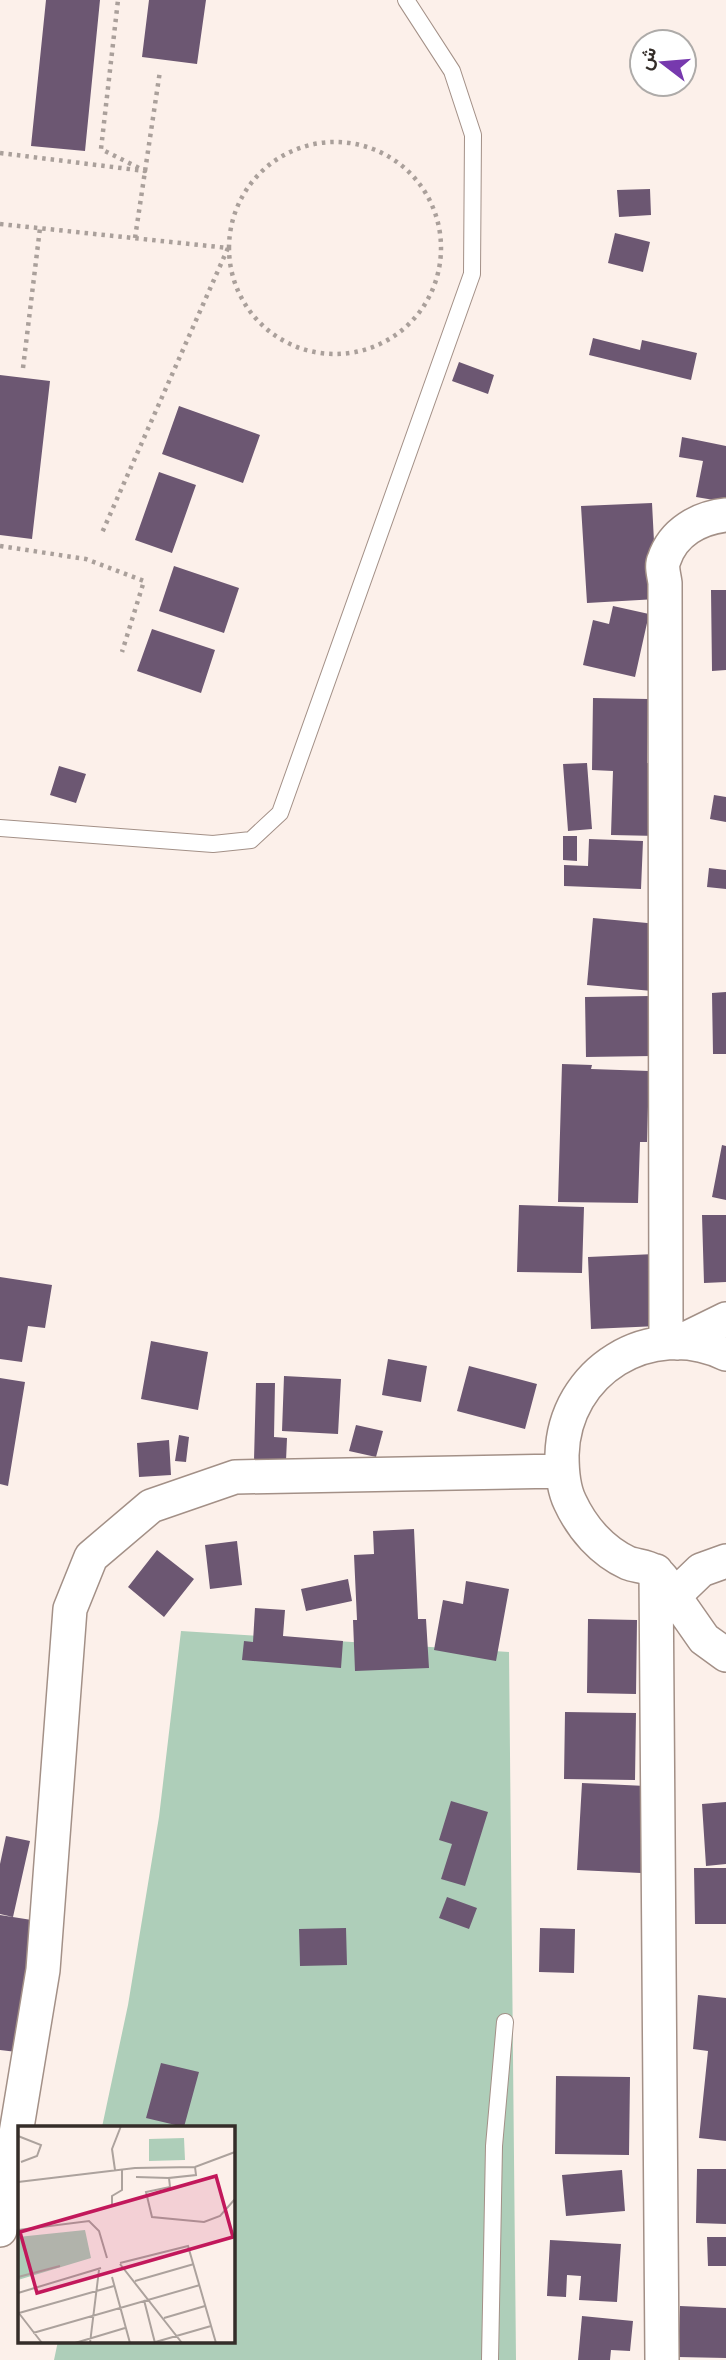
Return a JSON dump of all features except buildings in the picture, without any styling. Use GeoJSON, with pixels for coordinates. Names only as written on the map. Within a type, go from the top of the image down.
{"type":"FeatureCollection","features":[{"type":"Feature","properties":{"kind":"street"},"geometry":{"type":"LineString","coordinates":[[672,1343],[663,562],[673,542],[689,526],[709,517],[726,515]]}},
{"type":"Feature","properties":{"kind":"street"},"geometry":{"type":"LineString","coordinates":[[672,1343],[726,1319]]}},
{"type":"Feature","properties":{"kind":"street"},"geometry":{"type":"LineString","coordinates":[[726,1354],[710,1346],[672,1343],[636,1349],[609,1363],[587,1384],[571,1410],[562,1440],[562,1471],[569,1500],[583,1526],[603,1547],[665,1583],[695,1628],[710,1644],[726,1655]]}},
{"type":"Feature","properties":{"kind":"street"},"geometry":{"type":"LineString","coordinates":[[0,2230],[44,1970],[70,1609],[91,1557],[151,1506],[235,1477],[562,1471]]}},
{"type":"Feature","properties":{"kind":"street"},"geometry":{"type":"LineString","coordinates":[[665,1583],[726,1561]]}},
{"type":"Feature","properties":{"kind":"street"},"geometry":{"type":"LineString","coordinates":[[662,2360],[665,1583]]}},
{"type":"Feature","properties":{"kind":"lane"},"geometry":{"type":"LineString","coordinates":[[0,828],[213,844],[251,840],[280,813],[472,274],[473,135],[452,71],[406,0]]}},
{"type":"Feature","properties":{"kind":"lane"},"geometry":{"type":"LineString","coordinates":[[490,2360],[494,2146],[505,2021]]}},
{"type":"Feature","properties":{"kind":"path"},"geometry":{"type":"LineString","coordinates":[[118,0],[101,149],[145,171]]}},
{"type":"Feature","properties":{"kind":"path"},"geometry":{"type":"LineString","coordinates":[[135,237],[160,71]]}},
{"type":"Feature","properties":{"kind":"path"},"geometry":{"type":"LineString","coordinates":[[101,535],[228,248],[234,212],[251,181],[278,158],[310,144],[345,142],[379,151],[409,171],[430,199],[440,233],[439,268],[428,301],[405,328],[376,347],[342,355],[307,352],[275,337],[250,313],[233,282],[228,248]]}},
{"type":"Feature","properties":{"kind":"path"},"geometry":{"type":"LineString","coordinates":[[0,153],[145,171]]}},
{"type":"Feature","properties":{"kind":"path"},"geometry":{"type":"LineString","coordinates":[[0,224],[228,248]]}},
{"type":"Feature","properties":{"kind":"path"},"geometry":{"type":"LineString","coordinates":[[23,368],[40,228]]}},
{"type":"Feature","properties":{"kind":"path"},"geometry":{"type":"LineString","coordinates":[[0,546],[86,559],[144,581],[122,652]]}},
{"type":"Feature","properties":{"kind":"green space"},"geometry":{"type":"Polygon","coordinates":[[[181,1631],[509,1652],[516,2360],[54,2360],[58,2342],[234,2342],[234,2126],[102,2126],[128,2005],[159,1817],[181,1631]]]}}]}
